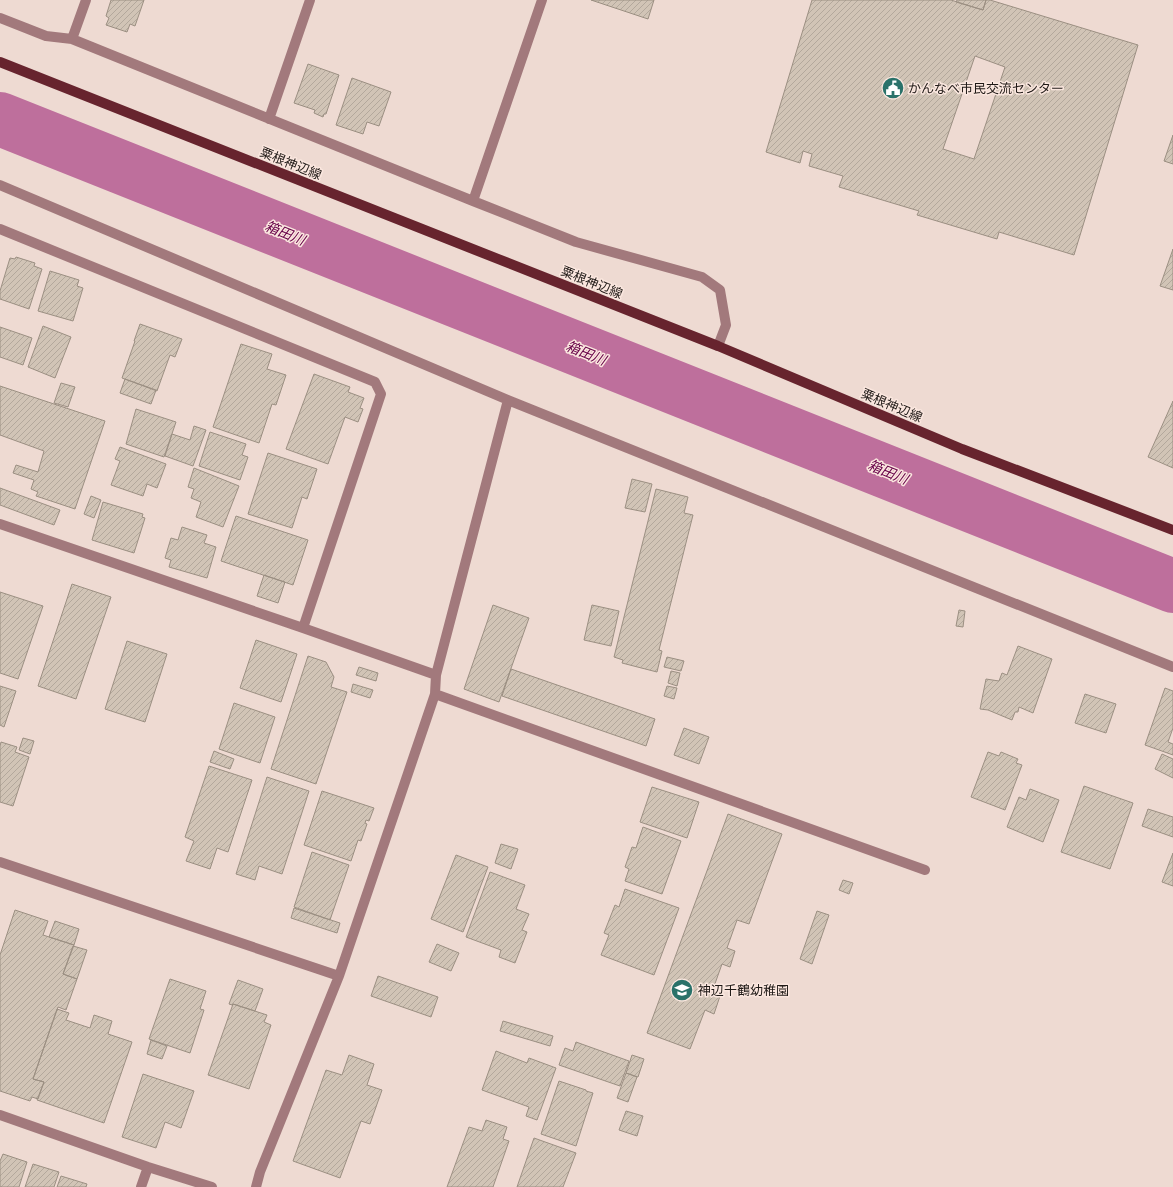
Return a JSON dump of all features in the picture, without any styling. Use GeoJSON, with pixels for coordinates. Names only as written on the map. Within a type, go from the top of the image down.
{"type":"FeatureCollection","features":[{"type":"Feature","properties":{"kind":"main road","name":"粟根神辺線"},"geometry":{"type":"LineString","coordinates":[[0,62],[718,346],[962,449],[1173,530]]}},
{"type":"Feature","properties":{"kind":"street"},"geometry":{"type":"LineString","coordinates":[[72,39],[86,0]]}},
{"type":"Feature","properties":{"kind":"street"},"geometry":{"type":"LineString","coordinates":[[269,119],[310,0]]}},
{"type":"Feature","properties":{"kind":"street"},"geometry":{"type":"LineString","coordinates":[[473,201],[542,0]]}},
{"type":"Feature","properties":{"kind":"street"},"geometry":{"type":"LineString","coordinates":[[0,18],[46,36],[72,39],[576,242],[702,277],[720,290],[726,325],[718,346]]}},
{"type":"Feature","properties":{"kind":"street"},"geometry":{"type":"LineString","coordinates":[[0,185],[508,400],[1173,667]]}},
{"type":"Feature","properties":{"kind":"street"},"geometry":{"type":"LineString","coordinates":[[1,232],[375,382],[381,394],[303,628]]}},
{"type":"Feature","properties":{"kind":"street"},"geometry":{"type":"LineString","coordinates":[[256,1187],[260,1172],[339,976],[435,694],[436,675],[508,400]]}},
{"type":"Feature","properties":{"kind":"street"},"geometry":{"type":"LineString","coordinates":[[0,524],[436,675]]}},
{"type":"Feature","properties":{"kind":"street"},"geometry":{"type":"LineString","coordinates":[[435,694],[925,870]]}},
{"type":"Feature","properties":{"kind":"street"},"geometry":{"type":"LineString","coordinates":[[0,862],[339,976]]}},
{"type":"Feature","properties":{"kind":"street"},"geometry":{"type":"LineString","coordinates":[[0,1115],[148,1167],[212,1187]]}},
{"type":"Feature","properties":{"kind":"street"},"geometry":{"type":"LineString","coordinates":[[141,1187],[148,1167]]}},
{"type":"Feature","properties":{"kind":"building"},"geometry":{"type":"Polygon","coordinates":[[[111,0],[144,0],[135,26],[130,24],[127,32],[106,25],[109,18],[106,16],[111,0]]]}},
{"type":"Feature","properties":{"kind":"building"},"geometry":{"type":"Polygon","coordinates":[[[591,0],[654,0],[648,19],[591,0]]]}},
{"type":"Feature","properties":{"kind":"building"},"geometry":{"type":"Polygon","coordinates":[[[812,0],[951,0],[983,10],[986,0],[990,0],[1138,45],[1074,255],[999,232],[997,239],[917,215],[919,211],[839,187],[843,176],[809,166],[812,154],[803,151],[800,163],[766,152],[812,0]],[[975,56],[943,149],[974,159],[1005,67],[975,56]]]}},
{"type":"Feature","properties":{"kind":"building"},"geometry":{"type":"Polygon","coordinates":[[[957,0],[986,0],[983,10],[956,2],[957,0]]]}},
{"type":"Feature","properties":{"kind":"building"},"geometry":{"type":"Polygon","coordinates":[[[308,64],[339,75],[326,114],[324,114],[323,117],[314,113],[315,110],[294,103],[308,64]]]}},
{"type":"Feature","properties":{"kind":"building"},"geometry":{"type":"Polygon","coordinates":[[[352,78],[391,92],[379,126],[367,122],[363,134],[336,125],[352,78]]]}},
{"type":"Feature","properties":{"kind":"building"},"geometry":{"type":"Polygon","coordinates":[[[1173,135],[1173,164],[1164,161],[1173,135]]]}},
{"type":"Feature","properties":{"kind":"building"},"geometry":{"type":"Polygon","coordinates":[[[1173,249],[1173,290],[1160,286],[1173,249]]]}},
{"type":"Feature","properties":{"kind":"building"},"geometry":{"type":"Polygon","coordinates":[[[16,257],[35,263],[34,266],[42,269],[29,309],[0,299],[0,291],[10,258],[15,259],[16,257]]]}},
{"type":"Feature","properties":{"kind":"building"},"geometry":{"type":"Polygon","coordinates":[[[50,271],[79,280],[77,286],[83,288],[73,321],[38,311],[50,271]]]}},
{"type":"Feature","properties":{"kind":"building"},"geometry":{"type":"Polygon","coordinates":[[[140,324],[182,339],[175,357],[170,355],[157,391],[122,378],[140,324]]]}},
{"type":"Feature","properties":{"kind":"building"},"geometry":{"type":"Polygon","coordinates":[[[43,326],[71,337],[55,378],[28,367],[43,326]]]}},
{"type":"Feature","properties":{"kind":"building"},"geometry":{"type":"Polygon","coordinates":[[[0,327],[32,338],[23,365],[0,357],[0,327]]]}},
{"type":"Feature","properties":{"kind":"building"},"geometry":{"type":"Polygon","coordinates":[[[241,344],[272,354],[267,369],[286,375],[276,405],[272,404],[259,443],[213,427],[241,344]]]}},
{"type":"Feature","properties":{"kind":"building"},"geometry":{"type":"Polygon","coordinates":[[[314,374],[350,387],[348,392],[364,398],[360,408],[363,409],[358,422],[345,417],[328,464],[286,449],[314,374]]]}},
{"type":"Feature","properties":{"kind":"building"},"geometry":{"type":"Polygon","coordinates":[[[125,379],[156,390],[151,404],[120,393],[125,379]]]}},
{"type":"Feature","properties":{"kind":"building"},"geometry":{"type":"Polygon","coordinates":[[[61,383],[75,387],[68,407],[54,403],[61,383]]]}},
{"type":"Feature","properties":{"kind":"building"},"geometry":{"type":"Polygon","coordinates":[[[0,386],[105,421],[75,509],[36,496],[38,492],[31,489],[34,480],[13,473],[16,465],[38,472],[44,451],[0,435],[0,386]]]}},
{"type":"Feature","properties":{"kind":"building"},"geometry":{"type":"Polygon","coordinates":[[[1173,401],[1173,468],[1148,457],[1173,401]]]}},
{"type":"Feature","properties":{"kind":"building"},"geometry":{"type":"Polygon","coordinates":[[[136,409],[176,422],[164,457],[126,444],[136,409]]]}},
{"type":"Feature","properties":{"kind":"building"},"geometry":{"type":"Polygon","coordinates":[[[194,426],[206,430],[193,466],[165,456],[172,434],[190,440],[194,426]]]}},
{"type":"Feature","properties":{"kind":"building"},"geometry":{"type":"Polygon","coordinates":[[[210,432],[246,444],[242,455],[248,457],[240,480],[199,466],[210,432]]]}},
{"type":"Feature","properties":{"kind":"building"},"geometry":{"type":"Polygon","coordinates":[[[120,447],[166,464],[157,488],[147,484],[143,496],[111,485],[120,461],[115,459],[120,447]]]}},
{"type":"Feature","properties":{"kind":"building"},"geometry":{"type":"Polygon","coordinates":[[[268,453],[317,469],[307,499],[302,497],[292,528],[248,514],[268,453]]]}},
{"type":"Feature","properties":{"kind":"building"},"geometry":{"type":"Polygon","coordinates":[[[194,468],[239,486],[223,527],[196,517],[201,502],[191,498],[194,489],[188,487],[194,468]]]}},
{"type":"Feature","properties":{"kind":"building"},"geometry":{"type":"Polygon","coordinates":[[[632,479],[652,484],[645,512],[625,508],[632,479]]]}},
{"type":"Feature","properties":{"kind":"building"},"geometry":{"type":"Polygon","coordinates":[[[0,488],[60,510],[54,525],[0,505],[0,488]]]}},
{"type":"Feature","properties":{"kind":"building"},"geometry":{"type":"Polygon","coordinates":[[[656,489],[688,497],[684,513],[693,515],[659,650],[662,651],[657,672],[622,663],[623,660],[614,657],[656,489]]]}},
{"type":"Feature","properties":{"kind":"building"},"geometry":{"type":"Polygon","coordinates":[[[91,496],[101,500],[94,518],[84,514],[91,496]]]}},
{"type":"Feature","properties":{"kind":"building"},"geometry":{"type":"Polygon","coordinates":[[[103,502],[143,514],[142,517],[145,518],[134,553],[92,540],[103,502]]]}},
{"type":"Feature","properties":{"kind":"building"},"geometry":{"type":"Polygon","coordinates":[[[236,516],[308,540],[293,585],[221,561],[236,516]]]}},
{"type":"Feature","properties":{"kind":"building"},"geometry":{"type":"Polygon","coordinates":[[[182,527],[207,535],[204,543],[216,547],[207,578],[169,567],[171,560],[165,558],[171,538],[178,540],[182,527]]]}},
{"type":"Feature","properties":{"kind":"building"},"geometry":{"type":"Polygon","coordinates":[[[264,575],[285,582],[278,603],[257,596],[264,575]]]}},
{"type":"Feature","properties":{"kind":"building"},"geometry":{"type":"Polygon","coordinates":[[[72,584],[111,597],[76,699],[38,686],[72,584]]]}},
{"type":"Feature","properties":{"kind":"building"},"geometry":{"type":"Polygon","coordinates":[[[0,592],[43,606],[18,679],[0,673],[0,592]]]}},
{"type":"Feature","properties":{"kind":"building"},"geometry":{"type":"Polygon","coordinates":[[[493,605],[529,618],[499,702],[464,689],[493,605]]]}},
{"type":"Feature","properties":{"kind":"building"},"geometry":{"type":"Polygon","coordinates":[[[592,605],[619,611],[611,646],[584,640],[592,605]]]}},
{"type":"Feature","properties":{"kind":"building"},"geometry":{"type":"Polygon","coordinates":[[[959,610],[965,611],[963,627],[956,626],[959,610]]]}},
{"type":"Feature","properties":{"kind":"building"},"geometry":{"type":"Polygon","coordinates":[[[256,640],[297,654],[281,702],[240,688],[256,640]]]}},
{"type":"Feature","properties":{"kind":"building"},"geometry":{"type":"Polygon","coordinates":[[[127,641],[167,654],[145,722],[105,709],[127,641]]]}},
{"type":"Feature","properties":{"kind":"building"},"geometry":{"type":"Polygon","coordinates":[[[1018,646],[1052,659],[1033,713],[1019,707],[1018,712],[1015,712],[1012,720],[988,710],[980,709],[986,679],[999,681],[1002,673],[1007,675],[1018,646]]]}},
{"type":"Feature","properties":{"kind":"building"},"geometry":{"type":"Polygon","coordinates":[[[308,656],[326,662],[334,677],[331,687],[347,692],[316,784],[271,769],[308,656]]]}},
{"type":"Feature","properties":{"kind":"building"},"geometry":{"type":"Polygon","coordinates":[[[667,657],[684,661],[681,671],[664,667],[667,657]]]}},
{"type":"Feature","properties":{"kind":"building"},"geometry":{"type":"Polygon","coordinates":[[[359,667],[378,673],[376,681],[356,675],[359,667]]]}},
{"type":"Feature","properties":{"kind":"building"},"geometry":{"type":"Polygon","coordinates":[[[511,669],[655,719],[646,746],[502,696],[511,669]]]}},
{"type":"Feature","properties":{"kind":"building"},"geometry":{"type":"Polygon","coordinates":[[[671,671],[680,673],[677,686],[668,683],[671,671]]]}},
{"type":"Feature","properties":{"kind":"building"},"geometry":{"type":"Polygon","coordinates":[[[353,684],[373,690],[370,698],[351,692],[353,684]]]}},
{"type":"Feature","properties":{"kind":"building"},"geometry":{"type":"Polygon","coordinates":[[[0,686],[16,691],[4,727],[0,725],[0,686]]]}},
{"type":"Feature","properties":{"kind":"building"},"geometry":{"type":"Polygon","coordinates":[[[667,686],[677,688],[674,699],[664,696],[667,686]]]}},
{"type":"Feature","properties":{"kind":"building"},"geometry":{"type":"Polygon","coordinates":[[[1165,688],[1173,691],[1173,728],[1168,742],[1173,744],[1173,755],[1145,745],[1165,688]]]}},
{"type":"Feature","properties":{"kind":"building"},"geometry":{"type":"Polygon","coordinates":[[[1085,694],[1116,704],[1106,733],[1075,723],[1085,694]]]}},
{"type":"Feature","properties":{"kind":"building"},"geometry":{"type":"Polygon","coordinates":[[[234,703],[275,717],[260,763],[219,749],[234,703]]]}},
{"type":"Feature","properties":{"kind":"building"},"geometry":{"type":"Polygon","coordinates":[[[684,728],[709,737],[699,764],[674,755],[684,728]]]}},
{"type":"Feature","properties":{"kind":"building"},"geometry":{"type":"Polygon","coordinates":[[[23,738],[34,741],[30,754],[19,750],[23,738]]]}},
{"type":"Feature","properties":{"kind":"building"},"geometry":{"type":"Polygon","coordinates":[[[1,742],[17,747],[15,752],[29,757],[13,806],[0,802],[1,742]]]}},
{"type":"Feature","properties":{"kind":"building"},"geometry":{"type":"Polygon","coordinates":[[[214,751],[234,759],[230,769],[210,762],[214,751]]]}},
{"type":"Feature","properties":{"kind":"building"},"geometry":{"type":"Polygon","coordinates":[[[988,752],[999,756],[1001,752],[1018,759],[1016,763],[1022,765],[1005,810],[971,797],[988,752]]]}},
{"type":"Feature","properties":{"kind":"building"},"geometry":{"type":"Polygon","coordinates":[[[1162,754],[1173,759],[1173,778],[1155,769],[1162,754]]]}},
{"type":"Feature","properties":{"kind":"building"},"geometry":{"type":"Polygon","coordinates":[[[209,766],[252,780],[228,852],[217,848],[210,869],[186,861],[194,841],[185,837],[209,766]]]}},
{"type":"Feature","properties":{"kind":"building"},"geometry":{"type":"Polygon","coordinates":[[[267,777],[309,791],[282,874],[259,866],[255,880],[236,874],[267,777]]]}},
{"type":"Feature","properties":{"kind":"building"},"geometry":{"type":"Polygon","coordinates":[[[1084,786],[1133,803],[1110,869],[1061,852],[1084,786]]]}},
{"type":"Feature","properties":{"kind":"building"},"geometry":{"type":"Polygon","coordinates":[[[652,787],[699,802],[687,838],[640,822],[652,787]]]}},
{"type":"Feature","properties":{"kind":"building"},"geometry":{"type":"Polygon","coordinates":[[[1030,789],[1059,800],[1043,842],[1007,827],[1019,797],[1026,800],[1030,789]]]}},
{"type":"Feature","properties":{"kind":"building"},"geometry":{"type":"Polygon","coordinates":[[[322,791],[374,808],[369,821],[366,820],[365,823],[367,824],[361,841],[358,840],[351,861],[304,845],[322,791]]]}},
{"type":"Feature","properties":{"kind":"building"},"geometry":{"type":"Polygon","coordinates":[[[1148,809],[1173,817],[1173,837],[1142,826],[1148,809]]]}},
{"type":"Feature","properties":{"kind":"building"},"geometry":{"type":"Polygon","coordinates":[[[728,814],[782,834],[749,924],[737,920],[727,948],[735,951],[730,967],[722,964],[712,992],[720,996],[714,1014],[705,1010],[690,1049],[647,1033],[728,814]]]}},
{"type":"Feature","properties":{"kind":"building"},"geometry":{"type":"Polygon","coordinates":[[[643,827],[681,841],[662,894],[625,881],[629,869],[625,867],[632,847],[636,848],[643,827]]]}},
{"type":"Feature","properties":{"kind":"building"},"geometry":{"type":"Polygon","coordinates":[[[501,844],[518,849],[511,869],[495,863],[501,844]]]}},
{"type":"Feature","properties":{"kind":"building"},"geometry":{"type":"Polygon","coordinates":[[[312,852],[349,865],[330,920],[294,907],[312,852]]]}},
{"type":"Feature","properties":{"kind":"building"},"geometry":{"type":"Polygon","coordinates":[[[1173,853],[1173,886],[1162,882],[1173,853]]]}},
{"type":"Feature","properties":{"kind":"building"},"geometry":{"type":"Polygon","coordinates":[[[456,855],[488,867],[463,932],[431,919],[456,855]]]}},
{"type":"Feature","properties":{"kind":"building"},"geometry":{"type":"Polygon","coordinates":[[[490,872],[525,885],[516,909],[529,914],[522,930],[527,932],[515,963],[499,957],[501,950],[466,937],[490,872]]]}},
{"type":"Feature","properties":{"kind":"building"},"geometry":{"type":"Polygon","coordinates":[[[843,880],[853,883],[849,894],[839,890],[843,880]]]}},
{"type":"Feature","properties":{"kind":"building"},"geometry":{"type":"Polygon","coordinates":[[[625,889],[679,908],[654,975],[601,955],[609,935],[604,933],[615,905],[619,907],[625,889]]]}},
{"type":"Feature","properties":{"kind":"building"},"geometry":{"type":"Polygon","coordinates":[[[294,908],[340,923],[337,933],[291,918],[294,908]]]}},
{"type":"Feature","properties":{"kind":"building"},"geometry":{"type":"Polygon","coordinates":[[[15,910],[48,921],[43,935],[74,945],[63,974],[77,979],[66,1010],[58,1007],[33,1079],[44,1082],[38,1099],[32,1097],[30,1101],[0,1091],[0,955],[15,910]]]}},
{"type":"Feature","properties":{"kind":"building"},"geometry":{"type":"Polygon","coordinates":[[[817,911],[829,915],[812,964],[800,959],[817,911]]]}},
{"type":"Feature","properties":{"kind":"building"},"geometry":{"type":"Polygon","coordinates":[[[55,921],[79,929],[74,945],[49,937],[55,921]]]}},
{"type":"Feature","properties":{"kind":"building"},"geometry":{"type":"Polygon","coordinates":[[[437,944],[459,953],[451,971],[429,962],[437,944]]]}},
{"type":"Feature","properties":{"kind":"building"},"geometry":{"type":"Polygon","coordinates":[[[73,946],[87,950],[77,979],[63,974],[73,946]]]}},
{"type":"Feature","properties":{"kind":"building"},"geometry":{"type":"Polygon","coordinates":[[[378,976],[438,997],[431,1017],[371,996],[378,976]]]}},
{"type":"Feature","properties":{"kind":"building"},"geometry":{"type":"Polygon","coordinates":[[[170,979],[206,991],[200,1009],[204,1010],[190,1053],[149,1039],[170,979]]]}},
{"type":"Feature","properties":{"kind":"building"},"geometry":{"type":"Polygon","coordinates":[[[238,980],[263,989],[255,1011],[229,1004],[238,980]]]}},
{"type":"Feature","properties":{"kind":"building"},"geometry":{"type":"Polygon","coordinates":[[[233,1004],[267,1015],[264,1022],[271,1025],[249,1089],[208,1075],[233,1004]]]}},
{"type":"Feature","properties":{"kind":"building"},"geometry":{"type":"Polygon","coordinates":[[[57,1009],[69,1013],[66,1020],[90,1028],[94,1015],[112,1021],[108,1034],[132,1042],[104,1123],[37,1100],[44,1082],[33,1079],[57,1009]]]}},
{"type":"Feature","properties":{"kind":"building"},"geometry":{"type":"Polygon","coordinates":[[[503,1021],[553,1036],[550,1046],[500,1031],[503,1021]]]}},
{"type":"Feature","properties":{"kind":"building"},"geometry":{"type":"Polygon","coordinates":[[[151,1040],[167,1046],[162,1059],[147,1054],[151,1040]]]}},
{"type":"Feature","properties":{"kind":"building"},"geometry":{"type":"Polygon","coordinates":[[[576,1042],[629,1061],[620,1086],[559,1065],[565,1048],[573,1051],[576,1042]]]}},
{"type":"Feature","properties":{"kind":"building"},"geometry":{"type":"Polygon","coordinates":[[[496,1051],[527,1063],[529,1058],[556,1068],[537,1120],[526,1116],[529,1107],[482,1090],[496,1051]]]}},
{"type":"Feature","properties":{"kind":"building"},"geometry":{"type":"Polygon","coordinates":[[[349,1055],[374,1064],[367,1085],[382,1090],[370,1124],[361,1121],[340,1178],[293,1161],[326,1070],[342,1075],[349,1055]]]}},
{"type":"Feature","properties":{"kind":"building"},"geometry":{"type":"Polygon","coordinates":[[[632,1055],[644,1059],[638,1077],[626,1073],[632,1055]]]}},
{"type":"Feature","properties":{"kind":"building"},"geometry":{"type":"Polygon","coordinates":[[[626,1073],[637,1077],[628,1102],[617,1098],[626,1073]]]}},
{"type":"Feature","properties":{"kind":"building"},"geometry":{"type":"Polygon","coordinates":[[[143,1074],[194,1091],[181,1128],[165,1122],[156,1148],[122,1137],[143,1074]]]}},
{"type":"Feature","properties":{"kind":"building"},"geometry":{"type":"Polygon","coordinates":[[[559,1081],[593,1093],[576,1146],[541,1134],[559,1081]]]}},
{"type":"Feature","properties":{"kind":"building"},"geometry":{"type":"Polygon","coordinates":[[[626,1111],[643,1116],[637,1136],[619,1130],[626,1111]]]}},
{"type":"Feature","properties":{"kind":"building"},"geometry":{"type":"Polygon","coordinates":[[[486,1120],[507,1127],[503,1139],[509,1141],[493,1187],[447,1187],[469,1127],[482,1131],[486,1120]]]}},
{"type":"Feature","properties":{"kind":"building"},"geometry":{"type":"Polygon","coordinates":[[[534,1138],[576,1153],[563,1187],[517,1187],[534,1138]]]}},
{"type":"Feature","properties":{"kind":"building"},"geometry":{"type":"Polygon","coordinates":[[[3,1154],[27,1162],[19,1187],[0,1187],[0,1161],[3,1154]]]}},
{"type":"Feature","properties":{"kind":"building"},"geometry":{"type":"Polygon","coordinates":[[[33,1164],[59,1172],[54,1187],[25,1187],[33,1164]]]}},
{"type":"Feature","properties":{"kind":"building"},"geometry":{"type":"Polygon","coordinates":[[[61,1176],[87,1184],[86,1187],[57,1187],[61,1176]]]}},
{"type":"Feature","properties":{"kind":"waterway","name":"箱田川"},"geometry":{"type":"LineString","coordinates":[[0,119],[1173,586]]}},
{"type":"Feature","properties":{"kind":"place","name":"かんなべ市民交流センター"},"geometry":{"type":"Point","coordinates":[893,88]}},
{"type":"Feature","properties":{"kind":"place","name":"神辺千鶴幼稚園"},"geometry":{"type":"Point","coordinates":[682,990]}}]}
